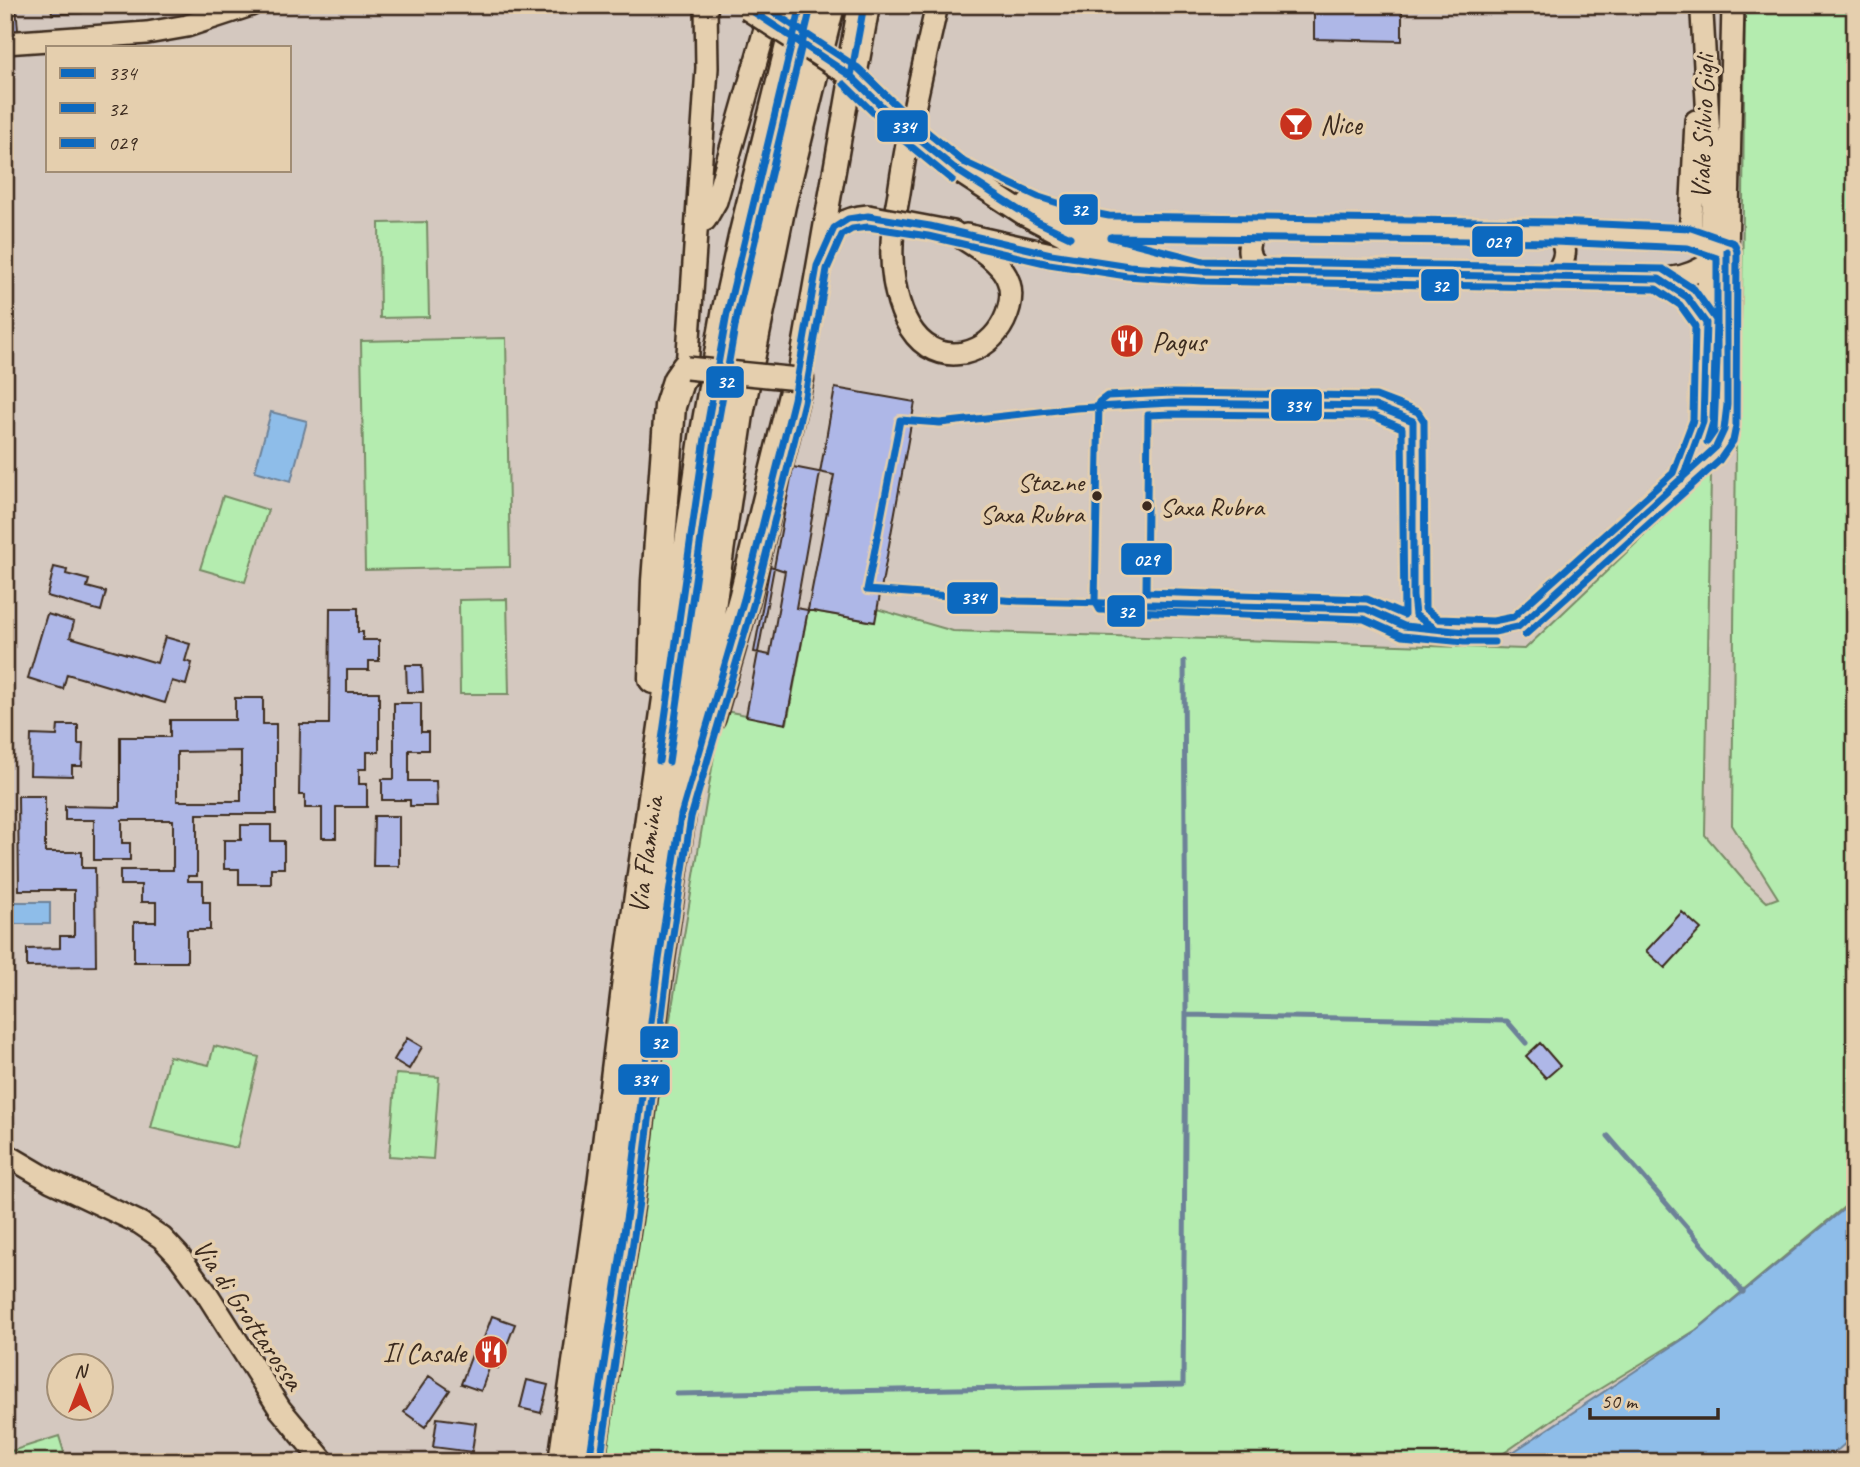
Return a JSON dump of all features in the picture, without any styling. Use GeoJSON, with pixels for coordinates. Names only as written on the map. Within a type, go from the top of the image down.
{"type":"FeatureCollection","features":[{"type":"Feature","properties":{"kind":"highway","name":"Via Flaminia"},"geometry":{"type":"LineString","coordinates":[[564,1462],[705,438],[727,314],[801,5]]}},
{"type":"Feature","properties":{"kind":"highway","name":"Via Flaminia"},"geometry":{"type":"LineString","coordinates":[[589,1462],[629,1200],[658,966],[738,414],[780,205],[829,5]]}},
{"type":"Feature","properties":{"kind":"highway"},"geometry":{"type":"LineString","coordinates":[[850,76],[864,5]]}},
{"type":"Feature","properties":{"kind":"highway"},"geometry":{"type":"LineString","coordinates":[[655,787],[657,581],[668,428],[673,394],[687,368]]}},
{"type":"Feature","properties":{"kind":"highway"},"geometry":{"type":"LineString","coordinates":[[681,815],[744,599],[798,379]]}},
{"type":"Feature","properties":{"kind":"street"},"geometry":{"type":"LineString","coordinates":[[5,43],[147,33],[187,26],[251,5]]}},
{"type":"Feature","properties":{"kind":"street"},"geometry":{"type":"LineString","coordinates":[[706,5],[707,68],[687,368],[798,379],[850,76]]}},
{"type":"Feature","properties":{"kind":"street"},"geometry":{"type":"LineString","coordinates":[[697,223],[705,220],[716,201],[772,5]]}},
{"type":"Feature","properties":{"kind":"street"},"geometry":{"type":"LineString","coordinates":[[937,5],[904,158],[892,253],[895,285],[904,318],[921,341],[934,350],[948,354],[970,351],[984,345],[1003,323],[1010,298],[1008,279],[999,264],[953,232]]}},
{"type":"Feature","properties":{"kind":"street","name":"Viale Silvio Gigli"},"geometry":{"type":"LineString","coordinates":[[1714,259],[1733,5]]}},
{"type":"Feature","properties":{"kind":"street"},"geometry":{"type":"LineString","coordinates":[[745,7],[850,76],[900,124],[958,171],[1024,214],[1062,234],[1202,271]]}},
{"type":"Feature","properties":{"kind":"street"},"geometry":{"type":"LineString","coordinates":[[1658,279],[1687,297],[1706,323],[1714,259],[1702,10]]}},
{"type":"Feature","properties":{"kind":"street"},"geometry":{"type":"LineString","coordinates":[[1689,238],[1702,10]]}},
{"type":"Feature","properties":{"kind":"street"},"geometry":{"type":"LineString","coordinates":[[834,166],[841,195],[868,216]]}},
{"type":"Feature","properties":{"kind":"street"},"geometry":{"type":"LineString","coordinates":[[977,182],[1035,207],[1108,226],[1555,232],[1689,238],[1714,259]]}},
{"type":"Feature","properties":{"kind":"street"},"geometry":{"type":"LineString","coordinates":[[817,266],[829,236],[837,225],[848,219],[868,216],[1051,254],[1129,266],[1202,271],[1658,279],[1687,276],[1714,259]]}},
{"type":"Feature","properties":{"kind":"street"},"geometry":{"type":"LineString","coordinates":[[1259,228],[1251,239],[1249,253],[1254,265],[1264,272]]}},
{"type":"Feature","properties":{"kind":"street"},"geometry":{"type":"LineString","coordinates":[[1553,277],[1562,265],[1566,252],[1564,243],[1555,232]]}},
{"type":"Feature","properties":{"kind":"street","name":"Via di Grottarossa"},"geometry":{"type":"LineString","coordinates":[[5,1154],[51,1181],[131,1218],[162,1238],[207,1294],[279,1409],[324,1462]]}},
{"type":"Feature","properties":{"kind":"green space"},"geometry":{"type":"Polygon","coordinates":[[[1745,5],[1855,5],[1855,1198],[1696,1330],[1575,1404],[1491,1462],[604,1462],[659,1085],[716,744],[725,711],[787,723],[808,610],[874,622],[877,609],[953,631],[1525,649],[1711,472],[1705,835],[1745,882],[1767,902],[1778,898],[1732,825],[1736,438],[1742,299],[1745,5]]]}},
{"type":"Feature","properties":{"kind":"green space"},"geometry":{"type":"Polygon","coordinates":[[[427,222],[429,317],[380,318],[379,223],[427,222]]]}},
{"type":"Feature","properties":{"kind":"green space"},"geometry":{"type":"Polygon","coordinates":[[[506,338],[510,567],[365,570],[361,341],[506,338]]]}},
{"type":"Feature","properties":{"kind":"green space"},"geometry":{"type":"Polygon","coordinates":[[[223,496],[268,510],[245,582],[200,569],[223,496]]]}},
{"type":"Feature","properties":{"kind":"green space"},"geometry":{"type":"Polygon","coordinates":[[[507,599],[509,694],[460,694],[459,600],[507,599]]]}},
{"type":"Feature","properties":{"kind":"green space"},"geometry":{"type":"Polygon","coordinates":[[[214,1046],[259,1057],[237,1148],[151,1128],[169,1056],[209,1065],[214,1046]]]}},
{"type":"Feature","properties":{"kind":"green space"},"geometry":{"type":"Polygon","coordinates":[[[396,1074],[439,1077],[433,1159],[389,1156],[396,1074]]]}},
{"type":"Feature","properties":{"kind":"green space"},"geometry":{"type":"Polygon","coordinates":[[[59,1436],[67,1462],[5,1462],[5,1453],[59,1436]]]}},
{"type":"Feature","properties":{"kind":"water"},"geometry":{"type":"Polygon","coordinates":[[[271,412],[307,421],[291,481],[255,471],[271,412]]]}},
{"type":"Feature","properties":{"kind":"water"},"geometry":{"type":"Polygon","coordinates":[[[9,902],[50,902],[50,924],[9,924],[9,902]]]}},
{"type":"Feature","properties":{"kind":"water"},"geometry":{"type":"Polygon","coordinates":[[[1855,1200],[1855,1435],[1839,1449],[1818,1462],[1498,1462],[1697,1330],[1855,1200]]]}},
{"type":"Feature","properties":{"kind":"building"},"geometry":{"type":"Polygon","coordinates":[[[5,5],[16,5],[18,31],[5,32],[5,5]]]}},
{"type":"Feature","properties":{"kind":"building"},"geometry":{"type":"Polygon","coordinates":[[[51,5],[82,5],[82,13],[52,14],[51,5]]]}},
{"type":"Feature","properties":{"kind":"building"},"geometry":{"type":"Polygon","coordinates":[[[1314,5],[1402,5],[1402,41],[1314,39],[1314,5]]]}},
{"type":"Feature","properties":{"kind":"building"},"geometry":{"type":"Polygon","coordinates":[[[835,388],[915,402],[875,622],[796,608],[835,388]]]}},
{"type":"Feature","properties":{"kind":"building"},"geometry":{"type":"Polygon","coordinates":[[[793,467],[834,475],[786,724],[746,716],[793,467]]]}},
{"type":"Feature","properties":{"kind":"building"},"geometry":{"type":"Polygon","coordinates":[[[770,566],[785,571],[770,655],[754,652],[770,566]]]}},
{"type":"Feature","properties":{"kind":"building"},"geometry":{"type":"Polygon","coordinates":[[[54,567],[67,570],[66,574],[89,580],[87,587],[106,592],[101,611],[47,596],[54,567]]]}},
{"type":"Feature","properties":{"kind":"building"},"geometry":{"type":"Polygon","coordinates":[[[330,608],[358,608],[358,632],[363,632],[363,640],[379,640],[379,661],[369,661],[369,670],[347,670],[347,692],[379,692],[379,752],[367,752],[367,769],[359,769],[359,784],[367,784],[367,807],[336,807],[336,838],[322,838],[322,808],[305,808],[305,795],[299,795],[300,724],[329,724],[330,608]]]}},
{"type":"Feature","properties":{"kind":"building"},"geometry":{"type":"Polygon","coordinates":[[[47,614],[74,622],[70,637],[157,663],[165,637],[190,644],[185,661],[192,663],[186,685],[172,681],[165,703],[67,674],[63,689],[28,678],[47,614]]]}},
{"type":"Feature","properties":{"kind":"building"},"geometry":{"type":"Polygon","coordinates":[[[406,665],[422,665],[423,692],[407,692],[406,665]]]}},
{"type":"Feature","properties":{"kind":"building"},"geometry":{"type":"Polygon","coordinates":[[[235,698],[263,698],[263,724],[276,724],[276,814],[197,814],[197,876],[188,876],[188,881],[203,881],[203,902],[210,902],[210,930],[187,930],[187,962],[134,962],[134,922],[156,922],[156,902],[141,902],[141,885],[120,885],[120,870],[173,870],[173,820],[122,820],[122,843],[130,843],[130,860],[94,860],[94,820],[65,820],[65,806],[120,807],[120,737],[170,737],[170,720],[235,720],[235,698]],[[241,751],[177,752],[177,801],[241,801],[241,751]]]}},
{"type":"Feature","properties":{"kind":"building"},"geometry":{"type":"Polygon","coordinates":[[[394,703],[421,703],[421,732],[428,732],[428,750],[409,750],[409,781],[436,781],[437,806],[410,806],[410,800],[382,800],[382,779],[394,779],[394,703]]]}},
{"type":"Feature","properties":{"kind":"building"},"geometry":{"type":"Polygon","coordinates":[[[58,725],[78,725],[78,744],[83,744],[82,766],[72,766],[72,776],[30,775],[31,735],[57,736],[58,725]]]}},
{"type":"Feature","properties":{"kind":"building"},"geometry":{"type":"Polygon","coordinates":[[[18,796],[45,796],[45,852],[82,852],[82,868],[95,868],[96,966],[27,967],[27,949],[60,948],[60,936],[74,936],[74,890],[19,890],[18,796]]]}},
{"type":"Feature","properties":{"kind":"building"},"geometry":{"type":"Polygon","coordinates":[[[374,816],[399,816],[399,866],[373,866],[374,816]]]}},
{"type":"Feature","properties":{"kind":"building"},"geometry":{"type":"Polygon","coordinates":[[[241,825],[271,825],[271,841],[284,841],[284,868],[271,868],[271,884],[239,884],[239,869],[224,869],[224,840],[241,840],[241,825]]]}},
{"type":"Feature","properties":{"kind":"building"},"geometry":{"type":"Polygon","coordinates":[[[1682,912],[1701,929],[1665,968],[1646,951],[1682,912]]]}},
{"type":"Feature","properties":{"kind":"building"},"geometry":{"type":"Polygon","coordinates":[[[407,1038],[422,1047],[409,1069],[394,1060],[407,1038]]]}},
{"type":"Feature","properties":{"kind":"building"},"geometry":{"type":"Polygon","coordinates":[[[1540,1043],[1560,1066],[1546,1078],[1526,1056],[1540,1043]]]}},
{"type":"Feature","properties":{"kind":"building"},"geometry":{"type":"Polygon","coordinates":[[[492,1316],[515,1324],[498,1368],[490,1366],[481,1391],[461,1384],[476,1344],[481,1346],[492,1316]]]}},
{"type":"Feature","properties":{"kind":"building"},"geometry":{"type":"Polygon","coordinates":[[[429,1376],[450,1390],[425,1427],[404,1412],[429,1376]]]}},
{"type":"Feature","properties":{"kind":"building"},"geometry":{"type":"Polygon","coordinates":[[[527,1380],[548,1385],[541,1413],[520,1408],[527,1380]]]}},
{"type":"Feature","properties":{"kind":"building"},"geometry":{"type":"Polygon","coordinates":[[[437,1418],[476,1423],[472,1452],[433,1447],[437,1418]]]}},
{"type":"Feature","properties":{"kind":"waterway"},"geometry":{"type":"LineString","coordinates":[[1184,661],[1186,1015],[1507,1021],[1526,1043]]}},
{"type":"Feature","properties":{"kind":"waterway"},"geometry":{"type":"LineString","coordinates":[[676,1394],[1183,1385],[1186,1015]]}},
{"type":"Feature","properties":{"kind":"waterway"},"geometry":{"type":"LineString","coordinates":[[1608,1136],[1743,1292]]}},
{"type":"Feature","properties":{"kind":"transit line","name":"334"},"geometry":{"type":"LineString","coordinates":[[743,5],[851,76],[900,124],[958,171],[1036,221],[1070,237]]}},
{"type":"Feature","properties":{"kind":"transit line","name":"32"},"geometry":{"type":"LineString","coordinates":[[762,5],[858,68],[907,116],[964,162],[1039,197],[1083,211],[1109,216],[1555,222],[1691,228],[1734,243],[1737,251],[1736,426],[1733,441],[1719,461],[1525,635]]}},
{"type":"Feature","properties":{"kind":"transit line","name":"334"},"geometry":{"type":"LineString","coordinates":[[659,761],[705,438],[727,314],[801,5]]}},
{"type":"Feature","properties":{"kind":"transit line","name":"334"},"geometry":{"type":"LineString","coordinates":[[851,76],[864,5]]}},
{"type":"Feature","properties":{"kind":"transit line","name":"32"},"geometry":{"type":"LineString","coordinates":[[669,762],[715,440],[737,316],[811,7]]}},
{"type":"Feature","properties":{"kind":"transit line","name":"029"},"geometry":{"type":"LineString","coordinates":[[858,68],[901,110]]}},
{"type":"Feature","properties":{"kind":"transit line","name":"029"},"geometry":{"type":"LineString","coordinates":[[844,84],[887,126]]}},
{"type":"Feature","properties":{"kind":"transit line","name":"029"},"geometry":{"type":"LineString","coordinates":[[910,118],[964,162]]}},
{"type":"Feature","properties":{"kind":"transit line","name":"029"},"geometry":{"type":"LineString","coordinates":[[896,134],[952,180]]}},
{"type":"Feature","properties":{"kind":"transit line","name":"334"},"geometry":{"type":"LineString","coordinates":[[589,1462],[629,1200],[658,966],[681,815],[744,599],[794,399],[817,266],[834,228],[848,219],[868,216],[930,226],[1051,254],[1129,266],[1202,271],[1659,279],[1687,297],[1706,323],[1703,422],[1682,479]]}},
{"type":"Feature","properties":{"kind":"transit line","name":"32"},"geometry":{"type":"LineString","coordinates":[[600,1462],[639,1202],[668,967],[691,817],[754,602],[804,402],[827,269],[842,235],[852,229],[868,227],[928,236],[1049,264],[1127,276],[1201,281],[1656,289],[1680,305],[1695,326],[1693,420],[1673,473],[1513,617],[1493,621],[1439,619],[1425,609],[1424,421],[1418,412],[1376,396],[1172,393],[1107,396],[1099,402],[1095,601],[1100,610],[1364,619],[1402,636],[1494,642]]}},
{"type":"Feature","properties":{"kind":"transit line","name":"029"},"geometry":{"type":"LineString","coordinates":[[1110,237],[1555,242],[1688,248],[1717,258],[1717,358],[1714,432],[1707,442],[1713,422],[1716,320],[1694,289],[1663,269],[1203,261],[1110,237]]}},
{"type":"Feature","properties":{"kind":"transit line","name":"334"},"geometry":{"type":"LineString","coordinates":[[1436,629],[1415,615],[1413,421],[1375,406],[1172,403],[1076,408],[940,423],[900,420],[867,590],[1018,601],[1366,609],[1404,626],[1465,632],[1494,632],[1518,627],[1716,447],[1724,430],[1727,405],[1727,251]]}},
{"type":"Feature","properties":{"kind":"transit line","name":"029"},"geometry":{"type":"LineString","coordinates":[[1172,414],[1373,416],[1402,428],[1404,615],[1367,599],[1146,592],[1148,415],[1172,414]]}},
{"type":"Feature","properties":{"kind":"place","name":"Nice"},"geometry":{"type":"Point","coordinates":[1296,124]}},
{"type":"Feature","properties":{"kind":"place","name":"Pagus"},"geometry":{"type":"Point","coordinates":[1127,341]}},
{"type":"Feature","properties":{"kind":"place","name":"Staz.ne Saxa Rubra"},"geometry":{"type":"Point","coordinates":[1097,496]}},
{"type":"Feature","properties":{"kind":"place","name":"Saxa Rubra"},"geometry":{"type":"Point","coordinates":[1147,506]}},
{"type":"Feature","properties":{"kind":"place","name":"Il Casale"},"geometry":{"type":"Point","coordinates":[491,1352]}}]}
